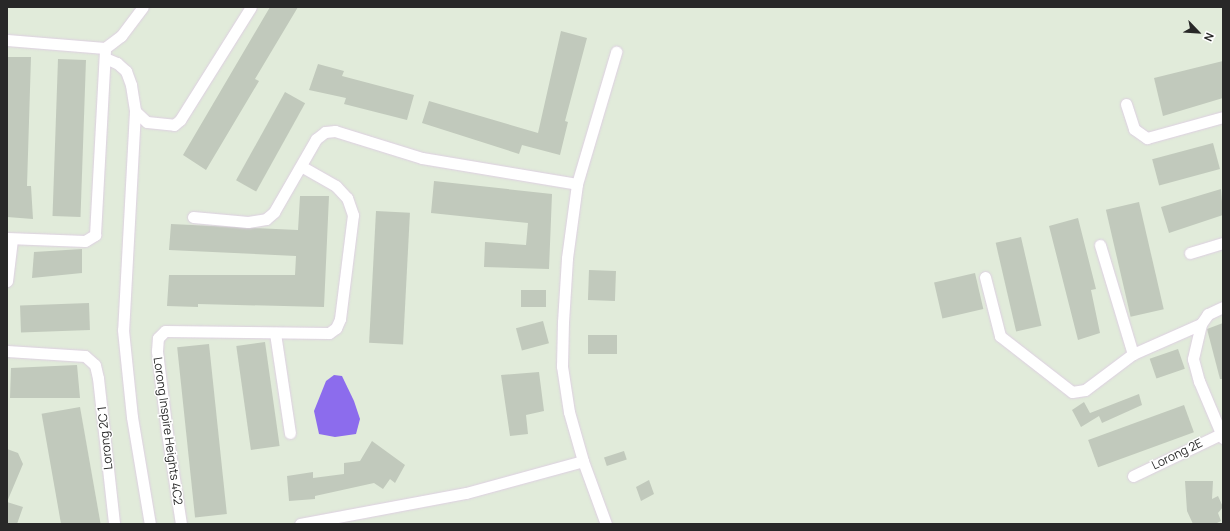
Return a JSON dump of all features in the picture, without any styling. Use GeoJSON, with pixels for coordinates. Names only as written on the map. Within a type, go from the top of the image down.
{"type":"FeatureCollection","features":[{"type":"Feature","properties":{"kind":"street"},"geometry":{"type":"LineString","coordinates":[[7,281],[9,238],[85,241],[95,235],[105,53],[121,36],[143,7]]}},
{"type":"Feature","properties":{"kind":"street"},"geometry":{"type":"LineString","coordinates":[[135,110],[147,122],[160,126],[174,125],[180,120],[251,7]]}},
{"type":"Feature","properties":{"kind":"street"},"geometry":{"type":"LineString","coordinates":[[7,40],[105,53],[126,72],[131,85],[135,110],[123,330],[132,417],[150,524]]}},
{"type":"Feature","properties":{"kind":"street"},"geometry":{"type":"LineString","coordinates":[[606,524],[583,460],[569,412],[562,366],[567,258],[577,184],[616,52]]}},
{"type":"Feature","properties":{"kind":"street"},"geometry":{"type":"LineString","coordinates":[[1126,104],[1134,129],[1147,138],[1223,117]]}},
{"type":"Feature","properties":{"kind":"street"},"geometry":{"type":"LineString","coordinates":[[193,217],[248,222],[266,219],[274,212],[316,139],[325,132],[335,131],[422,158],[577,184]]}},
{"type":"Feature","properties":{"kind":"street"},"geometry":{"type":"LineString","coordinates":[[290,434],[275,333],[329,333],[336,328],[340,319],[353,215],[347,198],[336,186],[301,166]]}},
{"type":"Feature","properties":{"kind":"street"},"geometry":{"type":"LineString","coordinates":[[1190,253],[1223,243]]}},
{"type":"Feature","properties":{"kind":"street"},"geometry":{"type":"LineString","coordinates":[[1100,245],[1133,354]]}},
{"type":"Feature","properties":{"kind":"street"},"geometry":{"type":"LineString","coordinates":[[985,277],[1000,336],[1072,392],[1085,390],[1133,354],[1201,324]]}},
{"type":"Feature","properties":{"kind":"street"},"geometry":{"type":"LineString","coordinates":[[1222,436],[1199,381],[1193,359],[1201,324],[1208,314],[1223,307]]}},
{"type":"Feature","properties":{"kind":"street","name":"Lorong Inspire Heights 4C2"},"geometry":{"type":"LineString","coordinates":[[181,524],[167,434],[157,351],[158,338],[165,331],[275,333]]}},
{"type":"Feature","properties":{"kind":"street","name":"Lorong 2C 1"},"geometry":{"type":"LineString","coordinates":[[7,351],[85,356],[94,365],[98,378],[114,524]]}},
{"type":"Feature","properties":{"kind":"street","name":"Lorong 2E"},"geometry":{"type":"LineString","coordinates":[[1133,476],[1222,436]]}},
{"type":"Feature","properties":{"kind":"street"},"geometry":{"type":"LineString","coordinates":[[300,524],[312,523],[466,493],[583,460]]}},
{"type":"Feature","properties":{"kind":"shaded area"},"geometry":{"type":"Polygon","coordinates":[[[334,375],[342,376],[354,401],[360,419],[356,434],[335,437],[319,434],[314,411],[326,381],[334,375]]]}},
{"type":"Feature","properties":{"kind":"building"},"geometry":{"type":"Polygon","coordinates":[[[270,7],[298,7],[255,79],[259,81],[206,170],[183,155],[270,7]]]}},
{"type":"Feature","properties":{"kind":"building"},"geometry":{"type":"Polygon","coordinates":[[[561,31],[587,38],[565,121],[568,122],[560,155],[522,145],[519,154],[422,123],[429,101],[538,133],[561,31]]]}},
{"type":"Feature","properties":{"kind":"building"},"geometry":{"type":"Polygon","coordinates":[[[7,57],[31,57],[27,186],[31,186],[33,219],[7,217],[7,57]]]}},
{"type":"Feature","properties":{"kind":"building"},"geometry":{"type":"Polygon","coordinates":[[[58,59],[86,60],[81,217],[53,216],[58,59]]]}},
{"type":"Feature","properties":{"kind":"building"},"geometry":{"type":"Polygon","coordinates":[[[1223,61],[1223,98],[1163,116],[1154,78],[1223,61]]]}},
{"type":"Feature","properties":{"kind":"building"},"geometry":{"type":"Polygon","coordinates":[[[318,64],[344,71],[342,76],[414,95],[407,120],[344,104],[346,98],[309,90],[318,64]]]}},
{"type":"Feature","properties":{"kind":"building"},"geometry":{"type":"Polygon","coordinates":[[[285,92],[305,103],[256,191],[236,180],[285,92]]]}},
{"type":"Feature","properties":{"kind":"building"},"geometry":{"type":"Polygon","coordinates":[[[1213,143],[1220,169],[1159,185],[1152,159],[1213,143]]]}},
{"type":"Feature","properties":{"kind":"building"},"geometry":{"type":"Polygon","coordinates":[[[434,181],[552,194],[549,269],[484,267],[485,242],[526,245],[528,223],[431,213],[434,181]]]}},
{"type":"Feature","properties":{"kind":"building"},"geometry":{"type":"Polygon","coordinates":[[[1221,189],[1223,215],[1169,233],[1161,207],[1221,189]]]}},
{"type":"Feature","properties":{"kind":"building"},"geometry":{"type":"Polygon","coordinates":[[[300,196],[329,196],[324,307],[198,304],[198,307],[167,306],[169,275],[295,275],[296,256],[169,250],[171,224],[298,230],[300,196]]]}},
{"type":"Feature","properties":{"kind":"building"},"geometry":{"type":"Polygon","coordinates":[[[1139,202],[1164,309],[1131,317],[1106,210],[1139,202]]]}},
{"type":"Feature","properties":{"kind":"building"},"geometry":{"type":"Polygon","coordinates":[[[376,211],[410,213],[403,345],[369,343],[376,211]]]}},
{"type":"Feature","properties":{"kind":"building"},"geometry":{"type":"Polygon","coordinates":[[[1078,218],[1096,289],[1091,290],[1100,333],[1078,340],[1049,226],[1078,218]]]}},
{"type":"Feature","properties":{"kind":"building"},"geometry":{"type":"Polygon","coordinates":[[[1021,237],[1041,326],[1016,332],[996,243],[1021,237]]]}},
{"type":"Feature","properties":{"kind":"building"},"geometry":{"type":"Polygon","coordinates":[[[82,249],[82,273],[32,278],[34,252],[82,249]]]}},
{"type":"Feature","properties":{"kind":"building"},"geometry":{"type":"Polygon","coordinates":[[[589,270],[616,271],[615,301],[588,300],[589,270]]]}},
{"type":"Feature","properties":{"kind":"building"},"geometry":{"type":"Polygon","coordinates":[[[975,273],[983,309],[942,318],[934,282],[975,273]]]}},
{"type":"Feature","properties":{"kind":"building"},"geometry":{"type":"Polygon","coordinates":[[[521,290],[546,290],[546,307],[521,307],[521,290]]]}},
{"type":"Feature","properties":{"kind":"building"},"geometry":{"type":"Polygon","coordinates":[[[89,303],[90,330],[21,332],[20,305],[89,303]]]}},
{"type":"Feature","properties":{"kind":"building"},"geometry":{"type":"Polygon","coordinates":[[[543,321],[549,343],[522,350],[516,328],[543,321]]]}},
{"type":"Feature","properties":{"kind":"building"},"geometry":{"type":"Polygon","coordinates":[[[1223,323],[1223,379],[1220,379],[1207,329],[1223,323]]]}},
{"type":"Feature","properties":{"kind":"building"},"geometry":{"type":"Polygon","coordinates":[[[588,335],[617,335],[617,354],[588,354],[588,335]]]}},
{"type":"Feature","properties":{"kind":"building"},"geometry":{"type":"Polygon","coordinates":[[[265,342],[280,446],[251,450],[236,346],[265,342]]]}},
{"type":"Feature","properties":{"kind":"building"},"geometry":{"type":"Polygon","coordinates":[[[209,344],[227,514],[195,517],[177,347],[209,344]]]}},
{"type":"Feature","properties":{"kind":"building"},"geometry":{"type":"Polygon","coordinates":[[[1178,349],[1185,369],[1156,379],[1150,359],[1178,349]]]}},
{"type":"Feature","properties":{"kind":"building"},"geometry":{"type":"Polygon","coordinates":[[[77,365],[80,398],[10,398],[11,368],[77,365]]]}},
{"type":"Feature","properties":{"kind":"building"},"geometry":{"type":"Polygon","coordinates":[[[539,372],[544,411],[526,415],[528,434],[510,436],[501,375],[539,372]]]}},
{"type":"Feature","properties":{"kind":"building"},"geometry":{"type":"Polygon","coordinates":[[[1139,394],[1142,405],[1102,423],[1099,416],[1081,427],[1072,410],[1084,402],[1090,413],[1139,394]]]}},
{"type":"Feature","properties":{"kind":"building"},"geometry":{"type":"Polygon","coordinates":[[[1184,405],[1194,432],[1098,467],[1088,440],[1184,405]]]}},
{"type":"Feature","properties":{"kind":"building"},"geometry":{"type":"Polygon","coordinates":[[[80,407],[101,524],[61,524],[42,414],[80,407]]]}},
{"type":"Feature","properties":{"kind":"building"},"geometry":{"type":"Polygon","coordinates":[[[372,441],[405,465],[395,483],[390,479],[383,489],[374,483],[315,496],[315,499],[289,501],[287,476],[313,472],[313,478],[344,474],[344,463],[360,461],[372,441]]]}},
{"type":"Feature","properties":{"kind":"building"},"geometry":{"type":"Polygon","coordinates":[[[7,449],[18,453],[23,464],[7,502],[7,449]]]}},
{"type":"Feature","properties":{"kind":"building"},"geometry":{"type":"Polygon","coordinates":[[[624,451],[627,460],[607,466],[604,457],[624,451]]]}},
{"type":"Feature","properties":{"kind":"building"},"geometry":{"type":"Polygon","coordinates":[[[649,480],[654,494],[641,501],[636,487],[649,480]]]}},
{"type":"Feature","properties":{"kind":"building"},"geometry":{"type":"Polygon","coordinates":[[[1185,481],[1213,481],[1212,499],[1218,496],[1223,507],[1218,513],[1221,521],[1215,524],[1193,524],[1187,511],[1185,481]]]}},
{"type":"Feature","properties":{"kind":"building"},"geometry":{"type":"Polygon","coordinates":[[[7,502],[23,507],[17,524],[7,524],[7,502]]]}}]}
